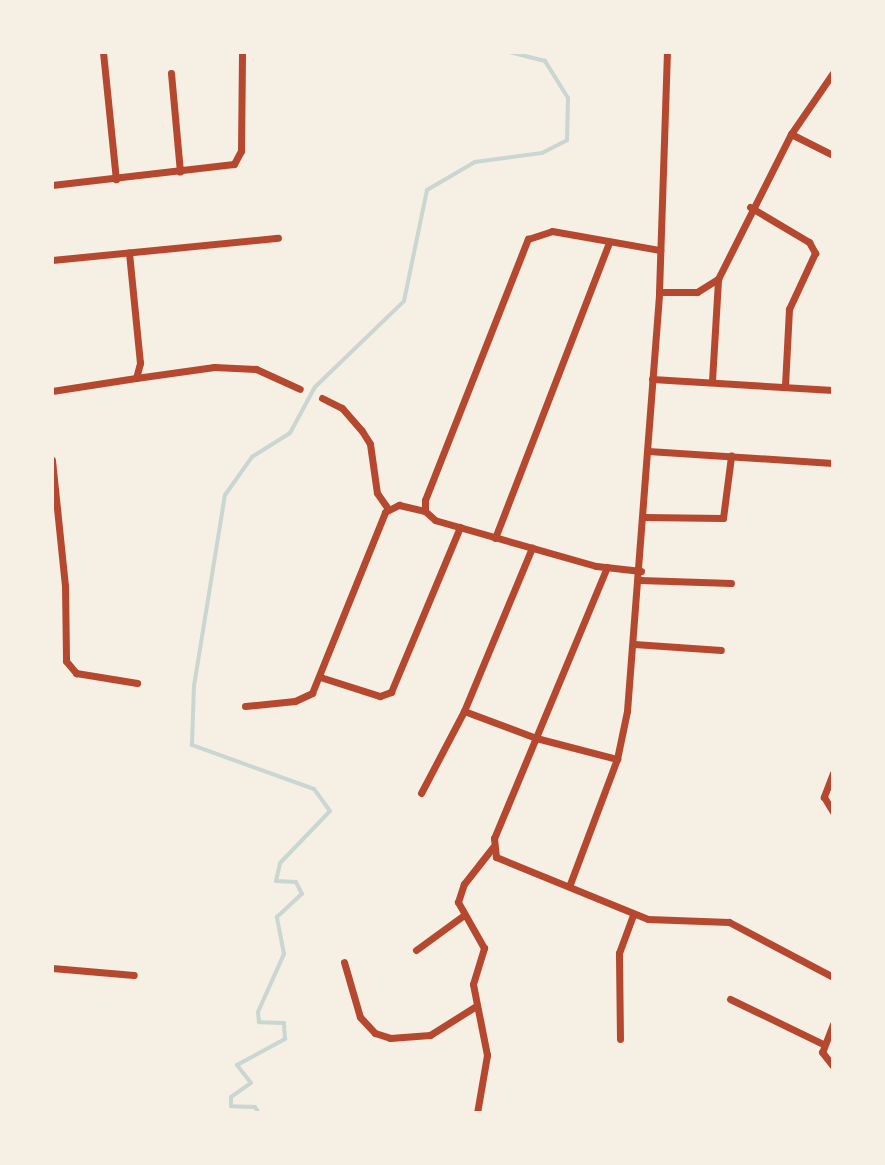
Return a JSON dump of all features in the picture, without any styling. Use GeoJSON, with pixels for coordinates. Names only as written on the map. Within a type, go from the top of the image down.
{"type":"FeatureCollection","features":[{"type":"Feature","properties":{"kind":"street"},"geometry":{"type":"LineString","coordinates":[[103,52],[116,179]]}},
{"type":"Feature","properties":{"kind":"street"},"geometry":{"type":"LineString","coordinates":[[52,185],[227,167],[239,158],[242,52]]}},
{"type":"Feature","properties":{"kind":"street"},"geometry":{"type":"LineString","coordinates":[[570,884],[617,759],[634,644],[659,292],[667,52]]}},
{"type":"Feature","properties":{"kind":"street"},"geometry":{"type":"LineString","coordinates":[[171,73],[180,172]]}},
{"type":"Feature","properties":{"kind":"street"},"geometry":{"type":"LineString","coordinates":[[712,381],[718,279],[750,207],[791,134],[833,73]]}},
{"type":"Feature","properties":{"kind":"street"},"geometry":{"type":"LineString","coordinates":[[791,134],[833,155]]}},
{"type":"Feature","properties":{"kind":"street"},"geometry":{"type":"LineString","coordinates":[[750,207],[809,242],[815,253],[789,309],[785,386]]}},
{"type":"Feature","properties":{"kind":"street"},"geometry":{"type":"LineString","coordinates":[[425,511],[425,500],[528,239],[552,231],[660,250]]}},
{"type":"Feature","properties":{"kind":"street"},"geometry":{"type":"LineString","coordinates":[[52,260],[278,238]]}},
{"type":"Feature","properties":{"kind":"street"},"geometry":{"type":"LineString","coordinates":[[495,538],[609,242]]}},
{"type":"Feature","properties":{"kind":"street"},"geometry":{"type":"LineString","coordinates":[[129,253],[140,363],[136,378]]}},
{"type":"Feature","properties":{"kind":"street"},"geometry":{"type":"LineString","coordinates":[[659,292],[697,292],[718,279]]}},
{"type":"Feature","properties":{"kind":"street"},"geometry":{"type":"LineString","coordinates":[[52,391],[214,367],[256,369],[300,389]]}},
{"type":"Feature","properties":{"kind":"street"},"geometry":{"type":"LineString","coordinates":[[652,379],[833,390]]}},
{"type":"Feature","properties":{"kind":"street"},"geometry":{"type":"LineString","coordinates":[[322,398],[342,408],[370,444],[377,493],[388,509]]}},
{"type":"Feature","properties":{"kind":"street"},"geometry":{"type":"LineString","coordinates":[[648,451],[833,463]]}},
{"type":"Feature","properties":{"kind":"street"},"geometry":{"type":"LineString","coordinates":[[644,517],[723,518],[731,456]]}},
{"type":"Feature","properties":{"kind":"street"},"geometry":{"type":"LineString","coordinates":[[52,460],[69,668],[137,683]]}},
{"type":"Feature","properties":{"kind":"street"},"geometry":{"type":"LineString","coordinates":[[388,509],[425,511],[495,538],[641,575],[731,583]]}},
{"type":"Feature","properties":{"kind":"street"},"geometry":{"type":"LineString","coordinates":[[245,706],[303,698],[320,677],[388,509]]}},
{"type":"Feature","properties":{"kind":"street"},"geometry":{"type":"LineString","coordinates":[[320,677],[380,696],[391,692],[460,527]]}},
{"type":"Feature","properties":{"kind":"street"},"geometry":{"type":"LineString","coordinates":[[421,793],[464,711],[532,548]]}},
{"type":"Feature","properties":{"kind":"street"},"geometry":{"type":"LineString","coordinates":[[477,1113],[487,1055],[473,984],[484,948],[464,915],[460,893],[493,847],[607,567]]}},
{"type":"Feature","properties":{"kind":"street"},"geometry":{"type":"LineString","coordinates":[[634,644],[721,650]]}},
{"type":"Feature","properties":{"kind":"street"},"geometry":{"type":"LineString","coordinates":[[464,711],[536,738],[617,759]]}},
{"type":"Feature","properties":{"kind":"street"},"geometry":{"type":"LineString","coordinates":[[833,773],[824,797],[833,812]]}},
{"type":"Feature","properties":{"kind":"street"},"geometry":{"type":"LineString","coordinates":[[493,847],[502,862],[570,884],[633,915],[729,922],[833,977]]}},
{"type":"Feature","properties":{"kind":"street"},"geometry":{"type":"LineString","coordinates":[[416,950],[464,915]]}},
{"type":"Feature","properties":{"kind":"street"},"geometry":{"type":"LineString","coordinates":[[620,1039],[619,953],[633,915]]}},
{"type":"Feature","properties":{"kind":"street"},"geometry":{"type":"LineString","coordinates":[[344,962],[360,1017],[375,1033],[390,1038],[430,1035],[476,1006]]}},
{"type":"Feature","properties":{"kind":"street"},"geometry":{"type":"LineString","coordinates":[[52,968],[134,975]]}},
{"type":"Feature","properties":{"kind":"street"},"geometry":{"type":"LineString","coordinates":[[730,999],[823,1044]]}},
{"type":"Feature","properties":{"kind":"street"},"geometry":{"type":"LineString","coordinates":[[833,1024],[823,1044],[824,1059],[833,1066]]}},
{"type":"Feature","properties":{"kind":"waterway"},"geometry":{"type":"LineString","coordinates":[[259,1113],[255,1107],[231,1106],[231,1097],[251,1083],[237,1065],[285,1039],[284,1023],[259,1022],[258,1012],[284,954],[277,917],[302,894],[296,882],[276,881],[280,863],[330,811],[314,789],[192,745],[194,686],[225,495],[252,457],[290,433],[315,387],[404,301],[427,190],[475,162],[542,153],[567,140],[568,98],[545,61],[508,52]]}}]}
